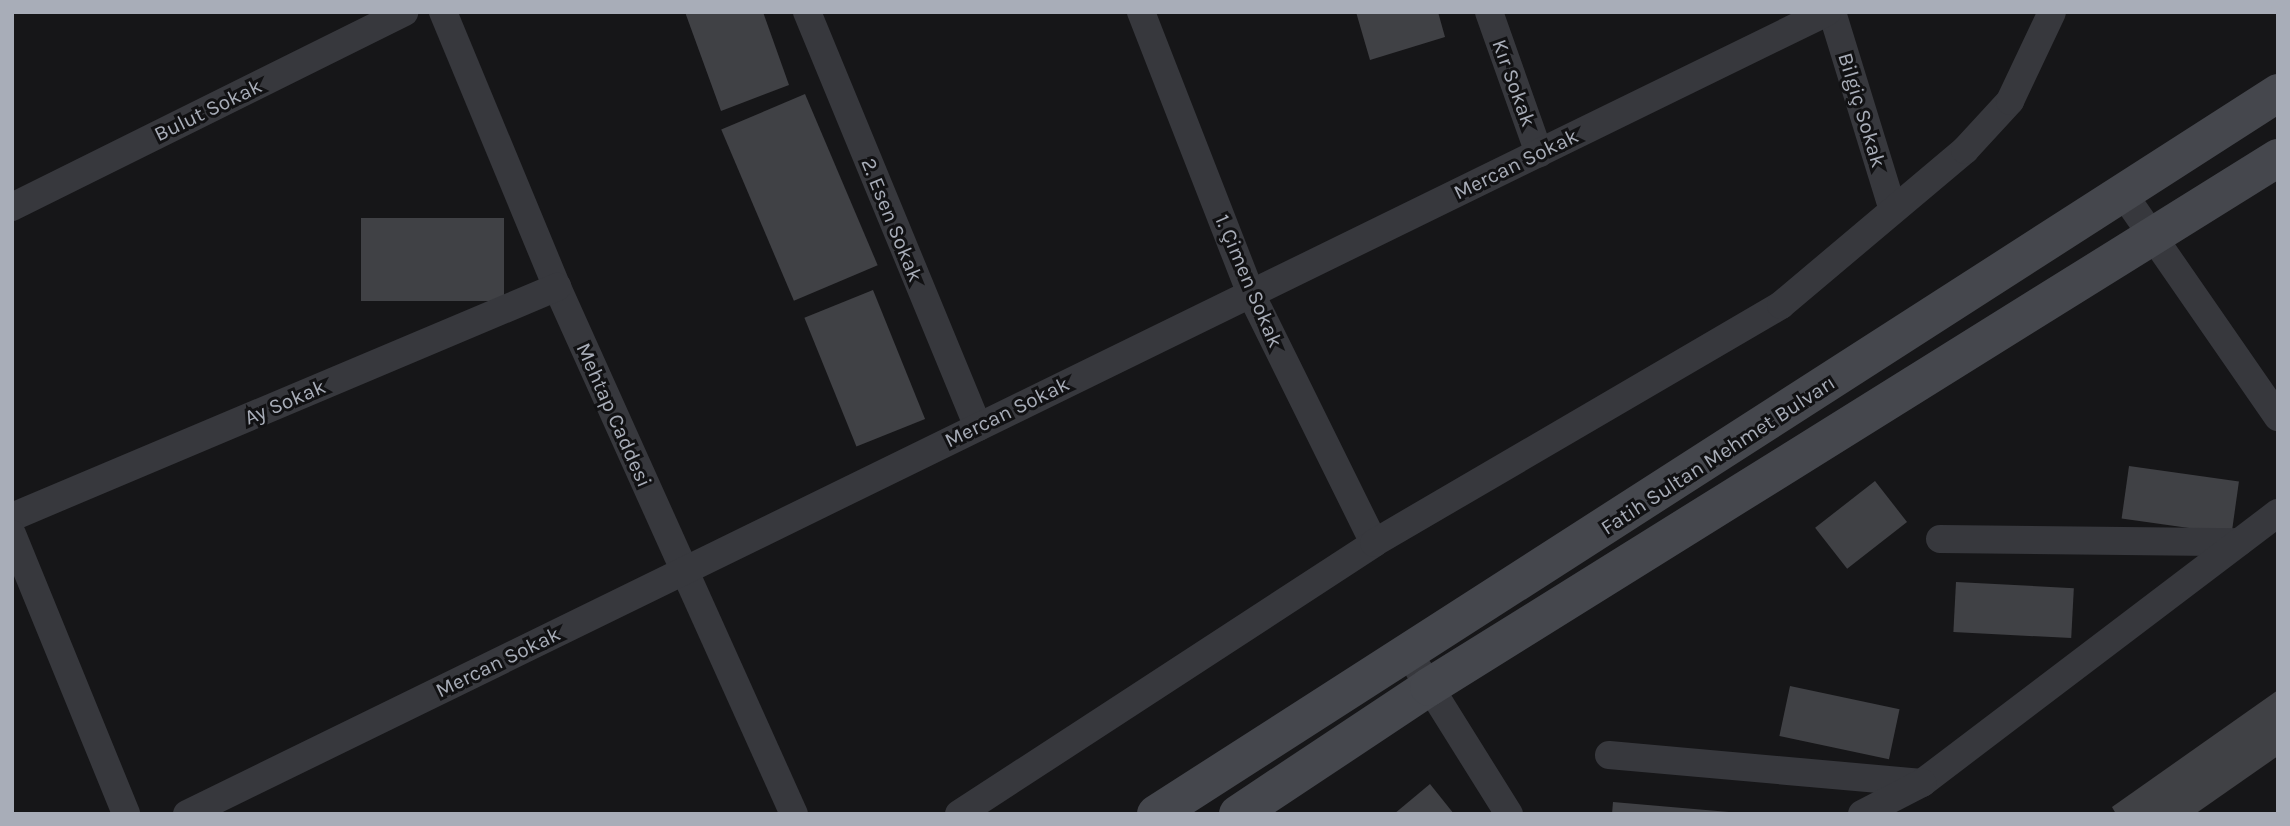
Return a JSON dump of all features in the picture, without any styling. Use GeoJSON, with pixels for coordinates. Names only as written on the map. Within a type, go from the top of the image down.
{"type":"FeatureCollection","features":[{"type":"Feature","properties":{"kind":"main road","name":"Fatih Sultan Mehmet Bulvarı"},"geometry":{"type":"LineString","coordinates":[[1156,814],[2278,93]]}},
{"type":"Feature","properties":{"kind":"main road","name":"Fatih Sultan Mehmet Bulvarı"},"geometry":{"type":"LineString","coordinates":[[1238,814],[1429,687],[2278,158]]}},
{"type":"Feature","properties":{"kind":"street","name":"Bulut Sokak"},"geometry":{"type":"LineString","coordinates":[[12,207],[404,12]]}},
{"type":"Feature","properties":{"kind":"street","name":"Mehtap Caddesi"},"geometry":{"type":"LineString","coordinates":[[443,12],[557,287],[794,814]]}},
{"type":"Feature","properties":{"kind":"street","name":"2. Esen Sokak"},"geometry":{"type":"LineString","coordinates":[[807,12],[978,427]]}},
{"type":"Feature","properties":{"kind":"street","name":"1. Çimen Sokak"},"geometry":{"type":"LineString","coordinates":[[1141,12],[1250,292],[1374,543]]}},
{"type":"Feature","properties":{"kind":"street","name":"Kır Sokak"},"geometry":{"type":"LineString","coordinates":[[1489,12],[1539,153]]}},
{"type":"Feature","properties":{"kind":"street","name":"Mercan Sokak"},"geometry":{"type":"LineString","coordinates":[[187,814],[1826,12]]}},
{"type":"Feature","properties":{"kind":"street","name":"Bilgiç Sokak"},"geometry":{"type":"LineString","coordinates":[[1832,12],[1892,207]]}},
{"type":"Feature","properties":{"kind":"street"},"geometry":{"type":"LineString","coordinates":[[959,814],[1374,543],[1781,305],[1892,207],[1965,150],[2010,100],[2052,12]]}},
{"type":"Feature","properties":{"kind":"street"},"geometry":{"type":"LineString","coordinates":[[2122,192],[2278,417]]}},
{"type":"Feature","properties":{"kind":"street","name":"Ay Sokak"},"geometry":{"type":"LineString","coordinates":[[12,517],[557,287]]}},
{"type":"Feature","properties":{"kind":"street"},"geometry":{"type":"LineString","coordinates":[[1862,814],[1922,783],[2278,513]]}},
{"type":"Feature","properties":{"kind":"street"},"geometry":{"type":"LineString","coordinates":[[12,534],[122,813]]}},
{"type":"Feature","properties":{"kind":"street"},"geometry":{"type":"LineString","coordinates":[[1940,539],[2239,542]]}},
{"type":"Feature","properties":{"kind":"street"},"geometry":{"type":"LineString","coordinates":[[1408,653],[1509,814]]}},
{"type":"Feature","properties":{"kind":"street"},"geometry":{"type":"LineString","coordinates":[[1609,755],[1922,783]]}},
{"type":"Feature","properties":{"kind":"building"},"geometry":{"type":"Polygon","coordinates":[[[685,12],[763,12],[789,85],[721,111],[685,12]]]}},
{"type":"Feature","properties":{"kind":"building"},"geometry":{"type":"Polygon","coordinates":[[[1356,12],[1438,12],[1445,37],[1370,60],[1356,12]]]}},
{"type":"Feature","properties":{"kind":"building"},"geometry":{"type":"Polygon","coordinates":[[[805,94],[878,265],[794,301],[721,130],[805,94]]]}},
{"type":"Feature","properties":{"kind":"building"},"geometry":{"type":"Polygon","coordinates":[[[361,218],[504,218],[504,301],[361,301],[361,218]]]}},
{"type":"Feature","properties":{"kind":"building"},"geometry":{"type":"Polygon","coordinates":[[[873,290],[925,419],[856,447],[804,318],[873,290]]]}},
{"type":"Feature","properties":{"kind":"building"},"geometry":{"type":"Polygon","coordinates":[[[2129,466],[2239,481],[2232,534],[2122,518],[2129,466]]]}},
{"type":"Feature","properties":{"kind":"building"},"geometry":{"type":"Polygon","coordinates":[[[1875,481],[1907,522],[1847,569],[1815,528],[1875,481]]]}},
{"type":"Feature","properties":{"kind":"building"},"geometry":{"type":"Polygon","coordinates":[[[1956,582],[2074,588],[2071,638],[1953,632],[1956,582]]]}},
{"type":"Feature","properties":{"kind":"building"},"geometry":{"type":"Polygon","coordinates":[[[1790,686],[1900,709],[1889,759],[1779,736],[1790,686]]]}},
{"type":"Feature","properties":{"kind":"building"},"geometry":{"type":"Polygon","coordinates":[[[2278,690],[2278,756],[2195,814],[2116,814],[2112,807],[2278,690]]]}},
{"type":"Feature","properties":{"kind":"building"},"geometry":{"type":"Polygon","coordinates":[[[1430,784],[1454,814],[1394,814],[1430,784]]]}},
{"type":"Feature","properties":{"kind":"building"},"geometry":{"type":"Polygon","coordinates":[[[1613,802],[1729,812],[1729,814],[1612,814],[1613,802]]]}}]}
